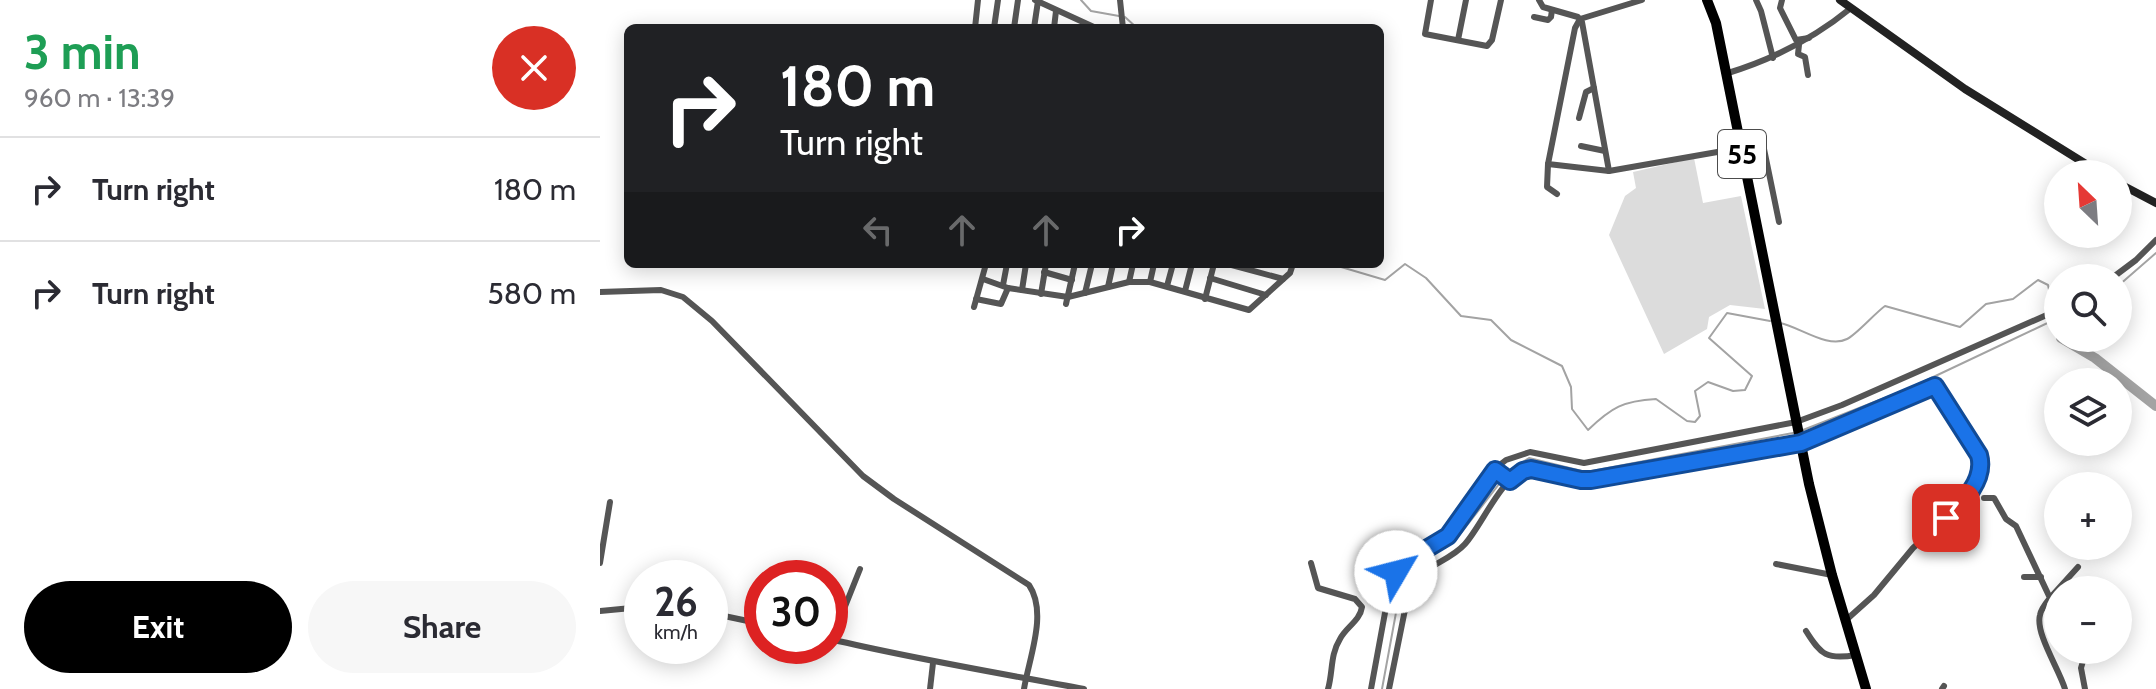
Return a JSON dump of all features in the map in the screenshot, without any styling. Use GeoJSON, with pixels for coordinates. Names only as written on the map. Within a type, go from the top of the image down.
{"type":"FeatureCollection","features":[{"type":"Feature","properties":{"kind":"highway","name":"55"},"geometry":{"type":"LineString","coordinates":[[1707,0],[1716,23],[1809,484],[1866,689]]}},
{"type":"Feature","properties":{"kind":"main road"},"geometry":{"type":"LineString","coordinates":[[1840,0],[1965,89],[2079,160]]}},
{"type":"Feature","properties":{"kind":"main road"},"geometry":{"type":"LineString","coordinates":[[2132,190],[2156,203]]}},
{"type":"Feature","properties":{"kind":"street"},"geometry":{"type":"LineString","coordinates":[[975,24],[978,0]]}},
{"type":"Feature","properties":{"kind":"street"},"geometry":{"type":"LineString","coordinates":[[995,24],[998,0]]}},
{"type":"Feature","properties":{"kind":"street"},"geometry":{"type":"LineString","coordinates":[[1015,24],[1018,0]]}},
{"type":"Feature","properties":{"kind":"street"},"geometry":{"type":"LineString","coordinates":[[1431,0],[1425,34],[1487,46],[1490,45],[1501,0]]}},
{"type":"Feature","properties":{"kind":"street"},"geometry":{"type":"LineString","coordinates":[[1458,40],[1466,0]]}},
{"type":"Feature","properties":{"kind":"street"},"geometry":{"type":"LineString","coordinates":[[1539,0],[1543,7],[1580,19],[1642,0]]}},
{"type":"Feature","properties":{"kind":"street"},"geometry":{"type":"LineString","coordinates":[[1756,0],[1773,58]]}},
{"type":"Feature","properties":{"kind":"street"},"geometry":{"type":"LineString","coordinates":[[1782,0],[1780,8],[1796,40],[1809,38]]}},
{"type":"Feature","properties":{"kind":"street"},"geometry":{"type":"LineString","coordinates":[[1034,24],[1036,1],[1074,24]]}},
{"type":"Feature","properties":{"kind":"street"},"geometry":{"type":"LineString","coordinates":[[1119,3],[1122,24]]}},
{"type":"Feature","properties":{"kind":"street"},"geometry":{"type":"LineString","coordinates":[[1725,74],[1773,58],[1799,45],[1851,8]]}},
{"type":"Feature","properties":{"kind":"street"},"geometry":{"type":"LineString","coordinates":[[1534,17],[1548,20],[1552,10]]}},
{"type":"Feature","properties":{"kind":"street"},"geometry":{"type":"LineString","coordinates":[[1054,24],[1056,11]]}},
{"type":"Feature","properties":{"kind":"street"},"geometry":{"type":"LineString","coordinates":[[1580,19],[1609,171]]}},
{"type":"Feature","properties":{"kind":"street"},"geometry":{"type":"LineString","coordinates":[[1557,194],[1547,187],[1548,164],[1573,37],[1580,19]]}},
{"type":"Feature","properties":{"kind":"street"},"geometry":{"type":"LineString","coordinates":[[1799,45],[1798,54],[1805,57],[1808,75]]}},
{"type":"Feature","properties":{"kind":"street"},"geometry":{"type":"LineString","coordinates":[[1579,118],[1586,92],[1594,88]]}},
{"type":"Feature","properties":{"kind":"street"},"geometry":{"type":"LineString","coordinates":[[1548,164],[1609,171],[1764,144],[1779,222]]}},
{"type":"Feature","properties":{"kind":"street"},"geometry":{"type":"LineString","coordinates":[[1581,146],[1605,151]]}},
{"type":"Feature","properties":{"kind":"street"},"geometry":{"type":"LineString","coordinates":[[2131,264],[2156,240]]}},
{"type":"Feature","properties":{"kind":"street"},"geometry":{"type":"LineString","coordinates":[[985,268],[975,303],[1001,304],[1007,268]]}},
{"type":"Feature","properties":{"kind":"street"},"geometry":{"type":"LineString","coordinates":[[1022,290],[1025,268]]}},
{"type":"Feature","properties":{"kind":"street"},"geometry":{"type":"LineString","coordinates":[[1041,294],[1045,268]]}},
{"type":"Feature","properties":{"kind":"street"},"geometry":{"type":"LineString","coordinates":[[1067,301],[1074,268]]}},
{"type":"Feature","properties":{"kind":"street"},"geometry":{"type":"LineString","coordinates":[[1085,293],[1091,268]]}},
{"type":"Feature","properties":{"kind":"street"},"geometry":{"type":"LineString","coordinates":[[1108,287],[1112,268]]}},
{"type":"Feature","properties":{"kind":"street"},"geometry":{"type":"LineString","coordinates":[[1129,282],[1132,268]]}},
{"type":"Feature","properties":{"kind":"street"},"geometry":{"type":"LineString","coordinates":[[1150,282],[1153,268]]}},
{"type":"Feature","properties":{"kind":"street"},"geometry":{"type":"LineString","coordinates":[[1167,286],[1172,268]]}},
{"type":"Feature","properties":{"kind":"street"},"geometry":{"type":"LineString","coordinates":[[1185,291],[1191,268]]}},
{"type":"Feature","properties":{"kind":"street"},"geometry":{"type":"LineString","coordinates":[[1205,299],[1213,268]]}},
{"type":"Feature","properties":{"kind":"street"},"geometry":{"type":"LineString","coordinates":[[1243,268],[1283,279]]}},
{"type":"Feature","properties":{"kind":"street"},"geometry":{"type":"LineString","coordinates":[[983,279],[1067,301],[1129,282],[1150,282],[1249,310],[1292,268]]}},
{"type":"Feature","properties":{"kind":"street"},"geometry":{"type":"LineString","coordinates":[[1044,272],[1072,280]]}},
{"type":"Feature","properties":{"kind":"street"},"geometry":{"type":"LineString","coordinates":[[1290,273],[1296,279]]}},
{"type":"Feature","properties":{"kind":"street"},"geometry":{"type":"LineString","coordinates":[[1210,278],[1266,295]]}},
{"type":"Feature","properties":{"kind":"street"},"geometry":{"type":"LineString","coordinates":[[600,292],[661,290],[683,297],[712,321],[863,476],[1029,585],[1035,595],[1038,616],[1024,689]]}},
{"type":"Feature","properties":{"kind":"street"},"geometry":{"type":"LineString","coordinates":[[1371,689],[1389,591],[1396,572],[1413,557],[1448,536],[1506,460],[1530,452],[1584,463],[1796,423],[2044,316]]}},
{"type":"Feature","properties":{"kind":"street"},"geometry":{"type":"LineString","coordinates":[[1389,689],[1410,585],[1416,576],[1448,558],[1465,544],[1509,480],[1523,471],[1531,469],[1591,480],[1800,441],[1935,386],[1981,462],[1979,478],[1956,509],[1913,548],[1874,595],[1845,621]]}},
{"type":"Feature","properties":{"kind":"street"},"geometry":{"type":"LineString","coordinates":[[1497,471],[1509,480]]}},
{"type":"Feature","properties":{"kind":"street"},"geometry":{"type":"LineString","coordinates":[[1984,498],[1994,498],[2006,519],[2016,526],[2044,584]]}},
{"type":"Feature","properties":{"kind":"street"},"geometry":{"type":"LineString","coordinates":[[600,563],[610,502]]}},
{"type":"Feature","properties":{"kind":"street"},"geometry":{"type":"LineString","coordinates":[[1956,509],[1975,512]]}},
{"type":"Feature","properties":{"kind":"street"},"geometry":{"type":"LineString","coordinates":[[1311,563],[1318,588],[1355,599],[1362,607],[1361,615],[1339,639],[1331,657],[1328,689]]}},
{"type":"Feature","properties":{"kind":"street"},"geometry":{"type":"LineString","coordinates":[[1776,564],[1832,575]]}},
{"type":"Feature","properties":{"kind":"street"},"geometry":{"type":"LineString","coordinates":[[2070,576],[2078,567]]}},
{"type":"Feature","properties":{"kind":"street"},"geometry":{"type":"LineString","coordinates":[[848,598],[860,569]]}},
{"type":"Feature","properties":{"kind":"street"},"geometry":{"type":"LineString","coordinates":[[2024,577],[2041,577]]}},
{"type":"Feature","properties":{"kind":"street"},"geometry":{"type":"LineString","coordinates":[[2044,607],[2040,613],[2040,626],[2044,644]]}},
{"type":"Feature","properties":{"kind":"street"},"geometry":{"type":"LineString","coordinates":[[600,611],[624,609]]}},
{"type":"Feature","properties":{"kind":"street"},"geometry":{"type":"LineString","coordinates":[[1806,631],[1821,653],[1839,658],[1856,655]]}},
{"type":"Feature","properties":{"kind":"street"},"geometry":{"type":"LineString","coordinates":[[848,643],[933,663],[1084,689]]}},
{"type":"Feature","properties":{"kind":"street"},"geometry":{"type":"LineString","coordinates":[[930,689],[933,663]]}},
{"type":"Feature","properties":{"kind":"street"},"geometry":{"type":"LineString","coordinates":[[2056,664],[2065,689]]}},
{"type":"Feature","properties":{"kind":"street"},"geometry":{"type":"LineString","coordinates":[[2082,664],[2085,689]]}},
{"type":"Feature","properties":{"kind":"shaded area"},"geometry":{"type":"Polygon","coordinates":[[[1694,158],[1703,203],[1741,196],[1765,309],[1730,305],[1709,317],[1707,329],[1664,354],[1609,235],[1625,196],[1636,188],[1633,172],[1694,158]]]}},
{"type":"Feature","properties":{"kind":"waterway"},"geometry":{"type":"LineString","coordinates":[[1081,0],[1091,11],[1119,16]]}},
{"type":"Feature","properties":{"kind":"waterway"},"geometry":{"type":"LineString","coordinates":[[1125,17],[1133,24]]}},
{"type":"Feature","properties":{"kind":"waterway"},"geometry":{"type":"LineString","coordinates":[[2132,274],[2156,253]]}},
{"type":"Feature","properties":{"kind":"waterway"},"geometry":{"type":"LineString","coordinates":[[1344,268],[1385,280],[1405,264],[1426,278],[1461,316],[1491,320],[1511,340],[1562,366],[1571,387],[1572,409],[1588,430],[1619,407],[1635,401],[1656,399],[1687,421],[1695,422],[1700,416],[1695,391],[1708,382],[1733,391],[1745,390],[1752,376],[1709,338],[1727,313],[1770,321]]}},
{"type":"Feature","properties":{"kind":"waterway"},"geometry":{"type":"LineString","coordinates":[[1780,323],[1823,339],[1839,341],[1851,337],[1885,306],[1960,327],[1986,304],[2013,299],[2038,280],[2044,283]]}},
{"type":"Feature","properties":{"kind":"waterway"},"geometry":{"type":"LineString","coordinates":[[1803,430],[1910,388],[2044,325]]}},
{"type":"Feature","properties":{"kind":"waterway"},"geometry":{"type":"LineString","coordinates":[[2085,352],[2156,406]]}},
{"type":"Feature","properties":{"kind":"waterway"},"geometry":{"type":"LineString","coordinates":[[1382,689],[1402,580],[1420,561],[1454,542],[1510,470],[1529,458],[1586,472],[1793,433]]}},
{"type":"Feature","properties":{"kind":"route"},"geometry":{"type":"LineString","coordinates":[[1396,572],[1404,563],[1448,536],[1495,470],[1510,481],[1515,475],[1531,469],[1591,480],[1801,443],[1930,386],[1938,388],[1979,455],[1982,470],[1956,509],[1946,518]]}}]}
